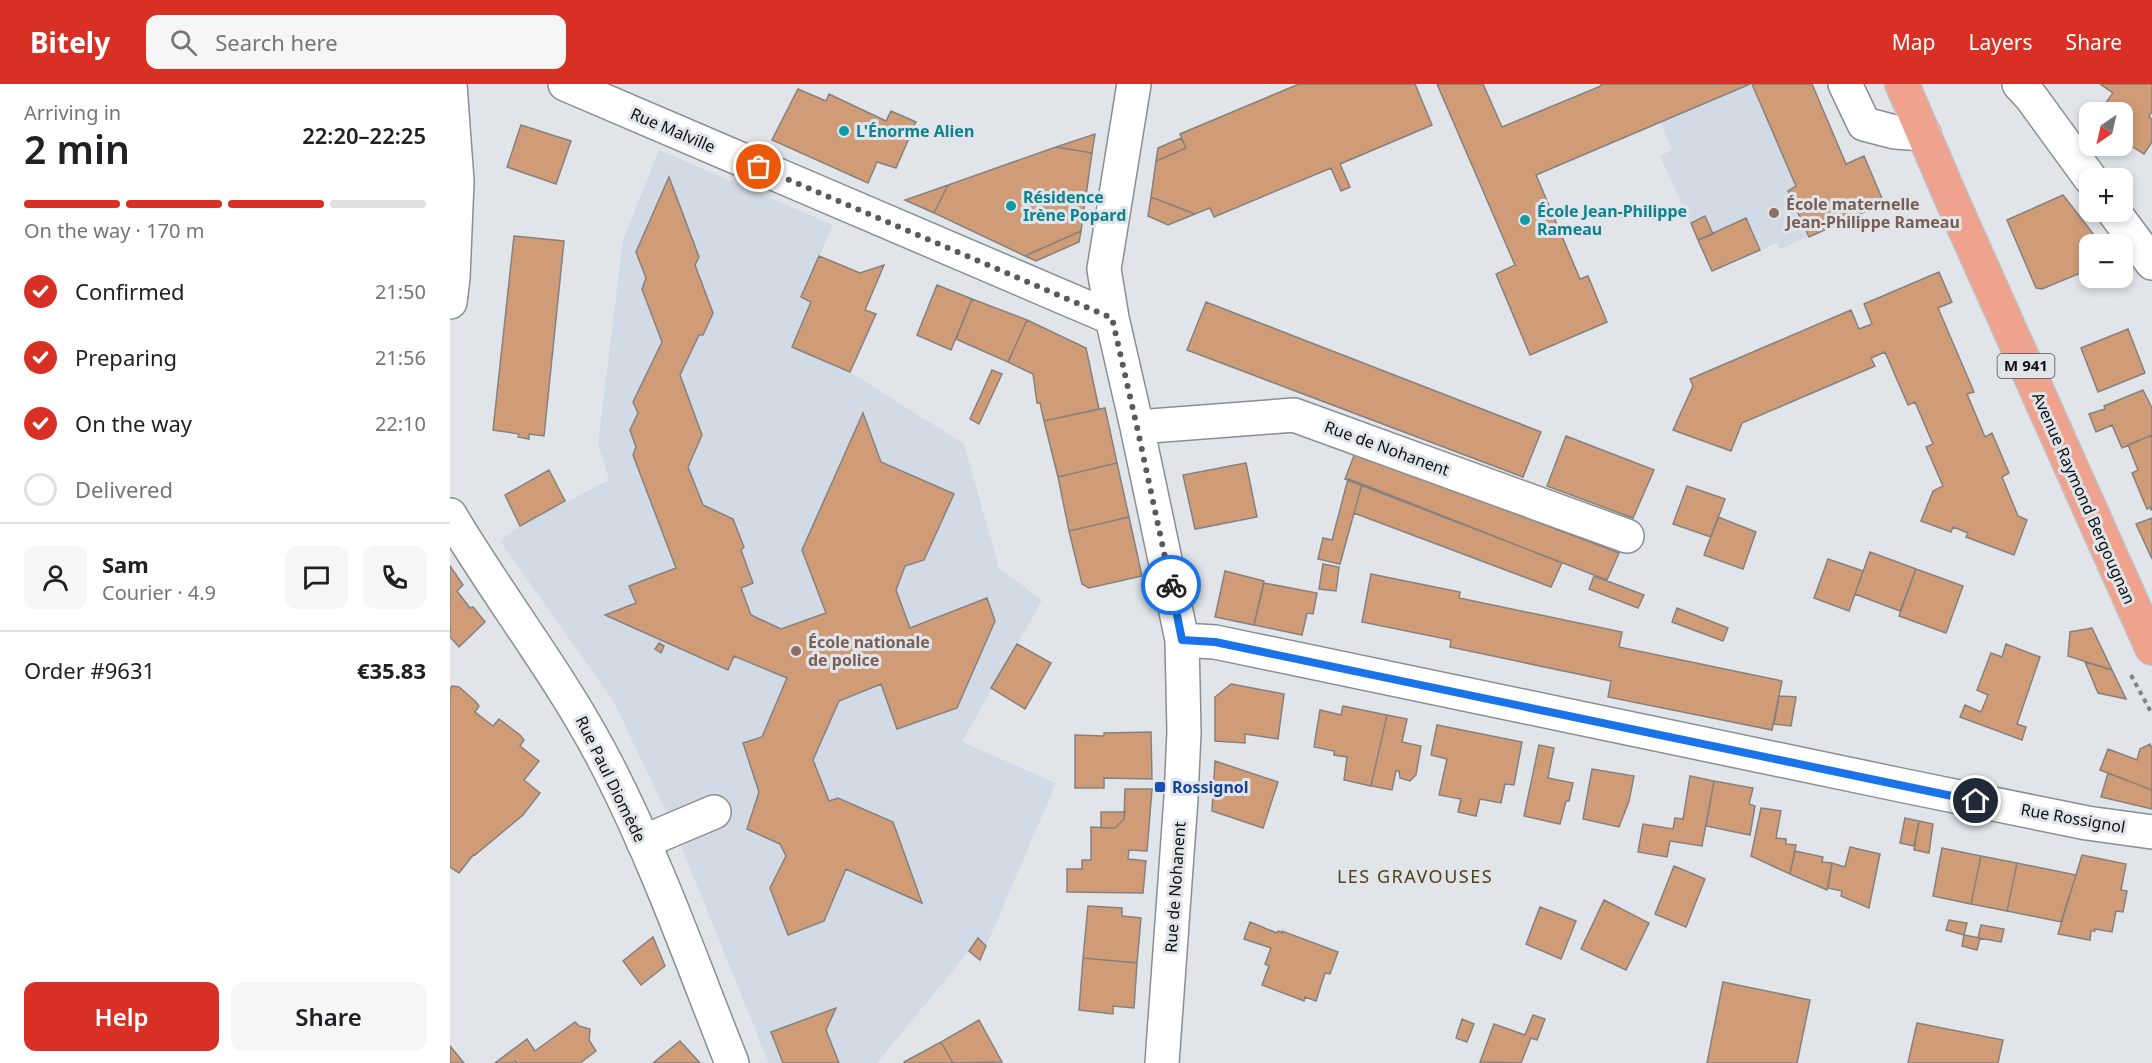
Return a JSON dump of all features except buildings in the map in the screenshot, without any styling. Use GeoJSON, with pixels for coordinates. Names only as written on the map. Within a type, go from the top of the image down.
{"type":"FeatureCollection","features":[{"type":"Feature","properties":{"kind":"main road","name":"Avenue Raymond Bergougnan"},"geometry":{"type":"LineString","coordinates":[[1902,84],[2152,648]]}},
{"type":"Feature","properties":{"kind":"street","name":"Rue Malville"},"geometry":{"type":"LineString","coordinates":[[565,84],[1112,318]]}},
{"type":"Feature","properties":{"kind":"street","name":"Rue de Nohanent"},"geometry":{"type":"LineString","coordinates":[[1134,84],[1104,269],[1112,318],[1182,640],[1184,732],[1181,798],[1162,1063]]}},
{"type":"Feature","properties":{"kind":"street"},"geometry":{"type":"LineString","coordinates":[[1845,84],[1864,124],[1894,132],[1924,134]]}},
{"type":"Feature","properties":{"kind":"street"},"geometry":{"type":"LineString","coordinates":[[2019,84],[2083,168]]}},
{"type":"Feature","properties":{"kind":"street"},"geometry":{"type":"LineString","coordinates":[[450,85],[457,181],[450,302]]}},
{"type":"Feature","properties":{"kind":"street"},"geometry":{"type":"LineString","coordinates":[[2122,222],[2152,262]]}},
{"type":"Feature","properties":{"kind":"street","name":"Rue de Nohanent"},"geometry":{"type":"LineString","coordinates":[[1137,427],[1294,415],[1627,536]]}},
{"type":"Feature","properties":{"kind":"street","name":"Rue Paul Diomède"},"geometry":{"type":"LineString","coordinates":[[450,515],[478,563],[575,707],[610,770],[643,842],[732,1063]]}},
{"type":"Feature","properties":{"kind":"street","name":"Rue Rossignol"},"geometry":{"type":"LineString","coordinates":[[1182,640],[1215,642],[2087,823],[2152,832]]}},
{"type":"Feature","properties":{"kind":"street"},"geometry":{"type":"LineString","coordinates":[[643,842],[714,812]]}},
{"type":"Feature","properties":{"kind":"shaded area","name":"École maternelle Jean-Philippe Rameau"},"geometry":{"type":"Polygon","coordinates":[[[1437,84],[1483,84],[1502,127],[1601,86],[1601,84],[1812,84],[1846,164],[1864,156],[1884,203],[1780,249],[1777,243],[1712,271],[1660,156],[1672,150],[1660,122],[1537,174],[1580,279],[1588,276],[1607,322],[1530,355],[1496,274],[1514,265],[1437,84]]]}},
{"type":"Feature","properties":{"kind":"shaded area","name":"École nationale de police"},"geometry":{"type":"Polygon","coordinates":[[[659,150],[833,225],[801,297],[811,302],[792,347],[850,372],[964,444],[999,568],[1042,600],[962,742],[1056,783],[980,960],[969,951],[877,1063],[769,1063],[674,829],[614,702],[500,541],[520,526],[609,480],[598,444],[623,240],[659,150]]]}},
{"type":"Feature","properties":{"kind":"way so far"},"geometry":{"type":"LineString","coordinates":[[759,167],[1112,318],[1171,585]]}},
{"type":"Feature","properties":{"kind":"place","name":"L'Énorme Alien"},"geometry":{"type":"Point","coordinates":[844,131]}},
{"type":"Feature","properties":{"kind":"place","name":"Résidence Irène Popard"},"geometry":{"type":"Point","coordinates":[1011,206]}},
{"type":"Feature","properties":{"kind":"place","name":"École maternelle Jean-Philippe Rameau"},"geometry":{"type":"Point","coordinates":[1774,213]}},
{"type":"Feature","properties":{"kind":"place","name":"École Jean-Philippe Rameau"},"geometry":{"type":"Point","coordinates":[1525,220]}},
{"type":"Feature","properties":{"kind":"place","name":"École nationale de police"},"geometry":{"type":"Point","coordinates":[796,651]}},
{"type":"Feature","properties":{"kind":"place","name":"Rossignol"},"geometry":{"type":"Point","coordinates":[1160,787]}},
{"type":"Feature","properties":{"kind":"district","name":"LES GRAVOUSES"},"geometry":{"type":"Point","coordinates":[1415,877]}},
{"type":"Feature","properties":{"kind":"route"},"geometry":{"type":"LineString","coordinates":[[1171,585],[1182,640],[1215,642],[1976,801]]}}]}
